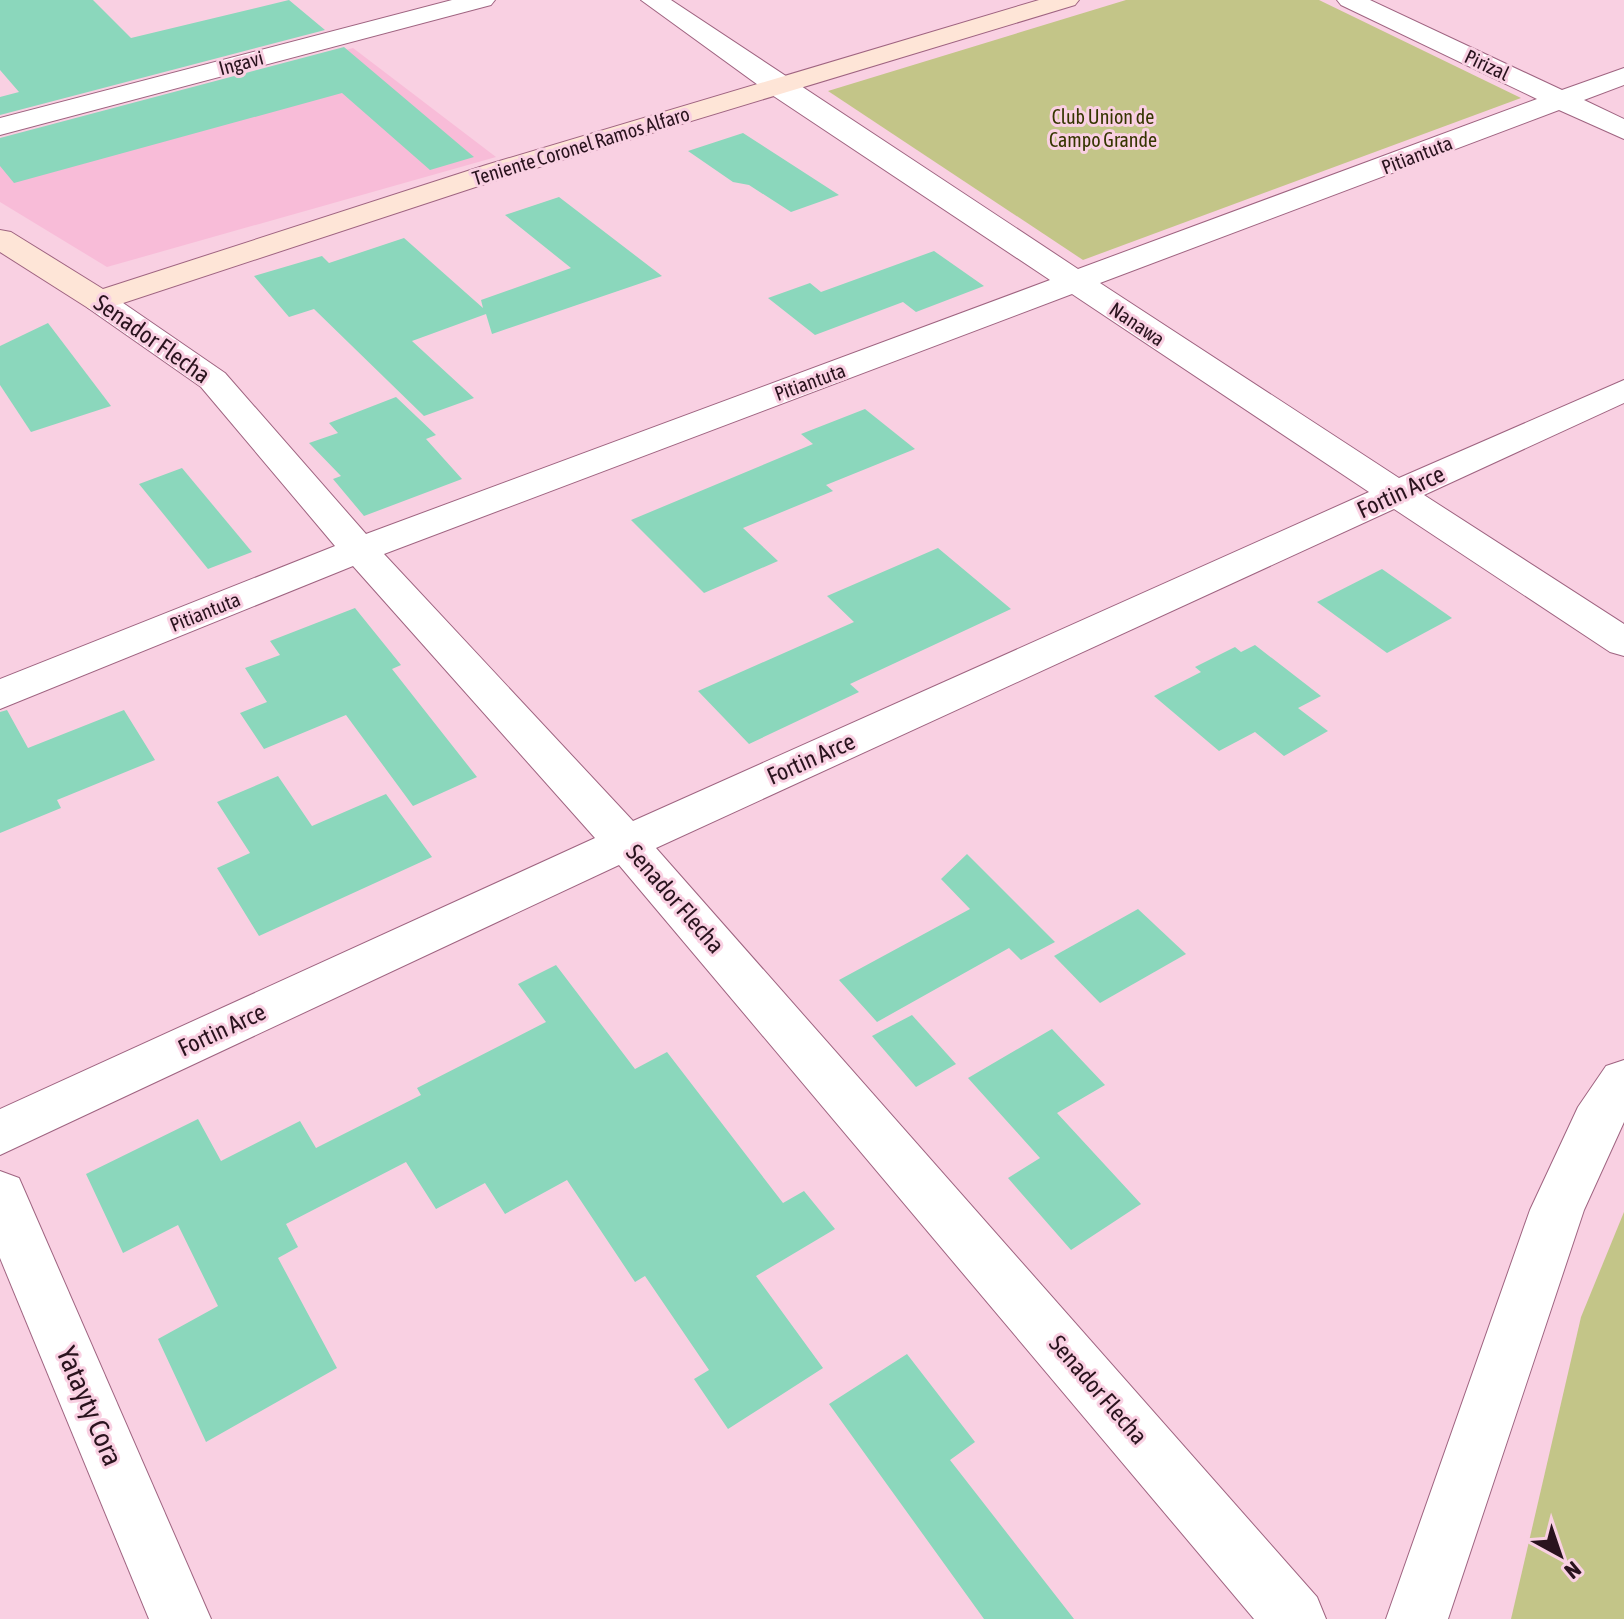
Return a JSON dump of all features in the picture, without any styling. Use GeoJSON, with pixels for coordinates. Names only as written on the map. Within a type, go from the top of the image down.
{"type":"FeatureCollection","features":[{"type":"Feature","properties":{"kind":"street","name":"Ingavi"},"geometry":{"type":"LineString","coordinates":[[0,127],[482,0]]}},
{"type":"Feature","properties":{"kind":"street","name":"Nanawa"},"geometry":{"type":"LineString","coordinates":[[654,0],[779,87],[1624,643]]}},
{"type":"Feature","properties":{"kind":"street","name":"Teniente Coronel Ramos Alfaro"},"geometry":{"type":"LineString","coordinates":[[99,301],[496,171],[1066,0]]}},
{"type":"Feature","properties":{"kind":"street","name":"Pirizal"},"geometry":{"type":"LineString","coordinates":[[1350,0],[1624,130]]}},
{"type":"Feature","properties":{"kind":"street","name":"Pitiantuta"},"geometry":{"type":"LineString","coordinates":[[0,695],[359,550],[1624,76]]}},
{"type":"Feature","properties":{"kind":"street","name":"Senador Flecha"},"geometry":{"type":"LineString","coordinates":[[0,239],[99,301],[213,380],[359,550],[626,843],[1295,1619]]}},
{"type":"Feature","properties":{"kind":"street","name":"Fortin Arce"},"geometry":{"type":"LineString","coordinates":[[0,1133],[626,843],[1624,390]]}},
{"type":"Feature","properties":{"kind":"street"},"geometry":{"type":"LineString","coordinates":[[1417,1619],[1557,1210],[1596,1122],[1624,1081]]}},
{"type":"Feature","properties":{"kind":"street","name":"Yatayty Cora"},"geometry":{"type":"LineString","coordinates":[[0,1194],[180,1619]]}},
{"type":"Feature","properties":{"kind":"shaded area"},"geometry":{"type":"Polygon","coordinates":[[[353,48],[496,157],[107,267],[0,202],[0,143],[353,48]]]}},
{"type":"Feature","properties":{"kind":"green space","name":"Club Union de Campo Grande"},"geometry":{"type":"Polygon","coordinates":[[[1126,0],[1319,0],[1521,98],[1083,260],[828,91],[1126,0]]]}},
{"type":"Feature","properties":{"kind":"green space"},"geometry":{"type":"Polygon","coordinates":[[[1624,1212],[1624,1619],[1511,1619],[1581,1317],[1624,1212]]]}},
{"type":"Feature","properties":{"kind":"building"},"geometry":{"type":"Polygon","coordinates":[[[0,0],[93,0],[131,38],[289,0],[325,30],[0,115],[0,97],[19,92],[0,70],[0,0]]]}},
{"type":"Feature","properties":{"kind":"building"},"geometry":{"type":"Polygon","coordinates":[[[344,47],[474,157],[430,170],[342,93],[14,183],[0,166],[0,138],[344,47]]]}},
{"type":"Feature","properties":{"kind":"building"},"geometry":{"type":"Polygon","coordinates":[[[743,133],[839,195],[791,212],[749,185],[733,182],[688,151],[743,133]]]}},
{"type":"Feature","properties":{"kind":"building"},"geometry":{"type":"Polygon","coordinates":[[[559,197],[662,276],[492,334],[486,314],[412,341],[474,398],[424,416],[314,309],[289,317],[254,276],[322,256],[329,263],[404,238],[483,308],[481,300],[571,268],[505,215],[559,197]]]}},
{"type":"Feature","properties":{"kind":"building"},"geometry":{"type":"Polygon","coordinates":[[[934,251],[984,286],[916,312],[903,302],[815,335],[768,298],[810,283],[821,292],[934,251]]]}},
{"type":"Feature","properties":{"kind":"building"},"geometry":{"type":"Polygon","coordinates":[[[48,323],[111,406],[31,432],[0,385],[0,346],[48,323]]]}},
{"type":"Feature","properties":{"kind":"building"},"geometry":{"type":"Polygon","coordinates":[[[396,397],[436,435],[426,439],[462,479],[364,516],[333,479],[341,476],[309,443],[338,433],[329,423],[396,397]]]}},
{"type":"Feature","properties":{"kind":"building"},"geometry":{"type":"Polygon","coordinates":[[[865,409],[915,449],[826,485],[833,491],[743,528],[778,561],[704,593],[631,520],[813,444],[801,434],[865,409]]]}},
{"type":"Feature","properties":{"kind":"building"},"geometry":{"type":"Polygon","coordinates":[[[182,468],[252,552],[208,569],[139,484],[182,468]]]}},
{"type":"Feature","properties":{"kind":"building"},"geometry":{"type":"Polygon","coordinates":[[[938,548],[1011,609],[850,684],[859,692],[749,744],[698,691],[854,622],[827,596],[938,548]]]}},
{"type":"Feature","properties":{"kind":"building"},"geometry":{"type":"Polygon","coordinates":[[[1382,569],[1452,618],[1387,653],[1317,602],[1382,569]]]}},
{"type":"Feature","properties":{"kind":"building"},"geometry":{"type":"Polygon","coordinates":[[[355,608],[401,665],[392,669],[477,777],[413,806],[346,715],[264,749],[240,713],[267,702],[245,668],[280,655],[270,641],[355,608]]]}},
{"type":"Feature","properties":{"kind":"building"},"geometry":{"type":"Polygon","coordinates":[[[1255,645],[1321,696],[1298,708],[1328,731],[1284,756],[1255,732],[1219,751],[1154,696],[1201,672],[1195,667],[1235,647],[1241,652],[1255,645]]]}},
{"type":"Feature","properties":{"kind":"building"},"geometry":{"type":"Polygon","coordinates":[[[7,710],[28,748],[124,710],[155,760],[57,800],[61,808],[0,833],[0,712],[7,710]]]}},
{"type":"Feature","properties":{"kind":"building"},"geometry":{"type":"Polygon","coordinates":[[[278,776],[312,826],[386,794],[432,857],[259,936],[217,868],[250,853],[217,802],[278,776]]]}},
{"type":"Feature","properties":{"kind":"building"},"geometry":{"type":"Polygon","coordinates":[[[967,854],[1055,942],[1021,960],[1009,948],[877,1022],[839,980],[970,909],[941,879],[967,854]]]}},
{"type":"Feature","properties":{"kind":"building"},"geometry":{"type":"Polygon","coordinates":[[[1138,909],[1186,954],[1100,1003],[1054,956],[1138,909]]]}},
{"type":"Feature","properties":{"kind":"building"},"geometry":{"type":"Polygon","coordinates":[[[556,965],[635,1069],[667,1052],[783,1203],[804,1191],[835,1229],[756,1276],[823,1368],[728,1429],[694,1379],[709,1370],[645,1276],[635,1282],[567,1180],[505,1214],[485,1183],[436,1209],[406,1162],[286,1224],[298,1247],[278,1258],[337,1368],[206,1442],[158,1339],[218,1306],[178,1225],[123,1253],[86,1174],[198,1119],[221,1161],[300,1121],[316,1148],[421,1095],[417,1088],[546,1022],[518,984],[556,965]]]}},
{"type":"Feature","properties":{"kind":"building"},"geometry":{"type":"Polygon","coordinates":[[[912,1015],[956,1064],[916,1087],[872,1036],[912,1015]]]}},
{"type":"Feature","properties":{"kind":"building"},"geometry":{"type":"Polygon","coordinates":[[[1052,1029],[1105,1085],[1057,1113],[1141,1204],[1071,1250],[1008,1178],[1040,1158],[968,1078],[1052,1029]]]}},
{"type":"Feature","properties":{"kind":"building"},"geometry":{"type":"Polygon","coordinates":[[[907,1354],[975,1442],[950,1460],[1074,1619],[984,1619],[829,1404],[907,1354]]]}}]}
